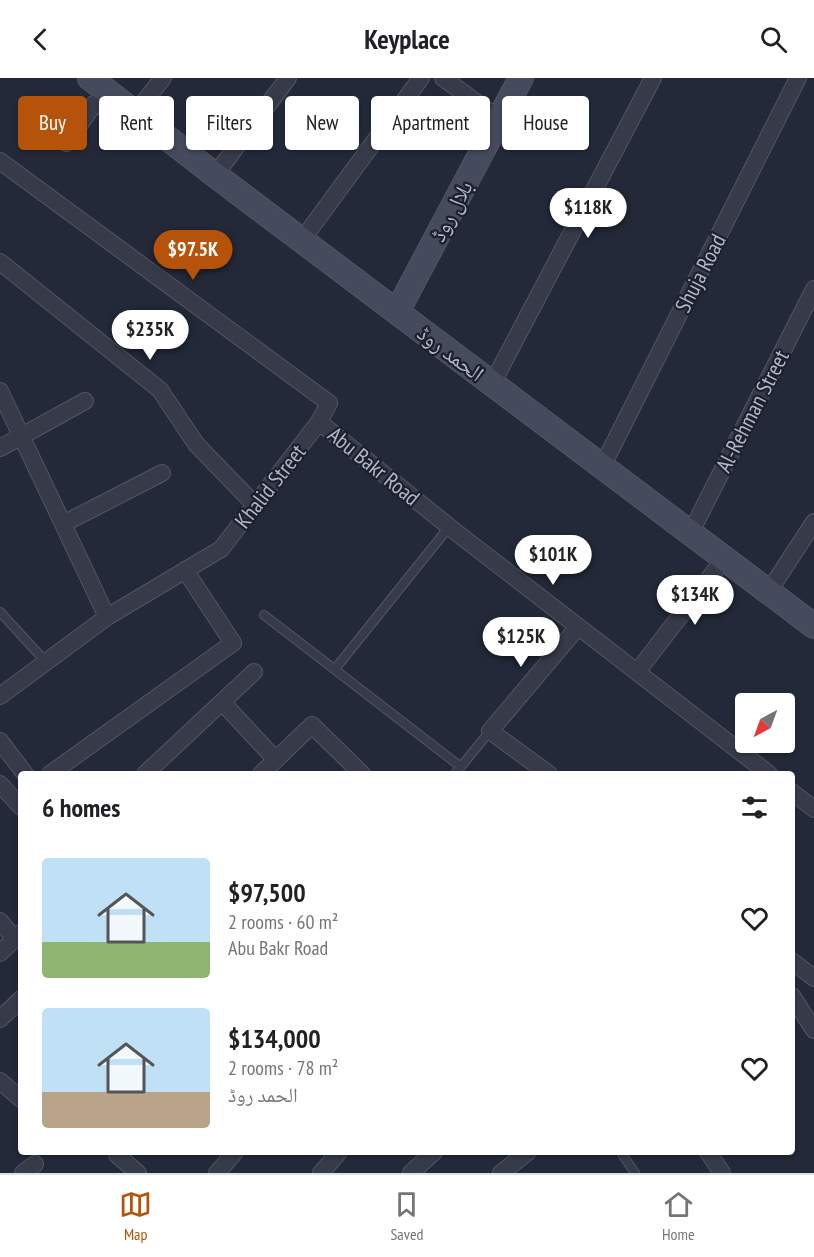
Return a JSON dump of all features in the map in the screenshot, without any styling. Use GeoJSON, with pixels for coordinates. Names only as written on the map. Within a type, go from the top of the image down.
{"type":"FeatureCollection","features":[{"type":"Feature","properties":{"kind":"street","name":"الحمد روڈ"},"geometry":{"type":"LineString","coordinates":[[90,78],[113,96]]}},
{"type":"Feature","properties":{"kind":"street"},"geometry":{"type":"LineString","coordinates":[[149,96],[164,78]]}},
{"type":"Feature","properties":{"kind":"street"},"geometry":{"type":"LineString","coordinates":[[215,175],[288,78]]}},
{"type":"Feature","properties":{"kind":"street"},"geometry":{"type":"LineString","coordinates":[[302,240],[422,78]]}},
{"type":"Feature","properties":{"kind":"street"},"geometry":{"type":"LineString","coordinates":[[443,78],[499,119]]}},
{"type":"Feature","properties":{"kind":"street","name":"بلال روڈ"},"geometry":{"type":"LineString","coordinates":[[397,312],[521,78]]}},
{"type":"Feature","properties":{"kind":"street"},"geometry":{"type":"LineString","coordinates":[[492,384],[653,78]]}},
{"type":"Feature","properties":{"kind":"street","name":"Shuja Road"},"geometry":{"type":"LineString","coordinates":[[602,467],[798,78]]}},
{"type":"Feature","properties":{"kind":"street"},"geometry":{"type":"LineString","coordinates":[[87,114],[94,104],[99,105]]}},
{"type":"Feature","properties":{"kind":"street","name":"الحمد روڈ"},"geometry":{"type":"LineString","coordinates":[[174,143],[814,626]]}},
{"type":"Feature","properties":{"kind":"street","name":"Abu Bakr Road"},"geometry":{"type":"LineString","coordinates":[[0,161],[329,403],[319,422],[449,527],[765,771]]}},
{"type":"Feature","properties":{"kind":"street"},"geometry":{"type":"LineString","coordinates":[[0,262],[160,390],[196,444],[255,505]]}},
{"type":"Feature","properties":{"kind":"street","name":"Al-Rehman Street"},"geometry":{"type":"LineString","coordinates":[[690,534],[814,290]]}},
{"type":"Feature","properties":{"kind":"street"},"geometry":{"type":"LineString","coordinates":[[0,392],[107,617]]}},
{"type":"Feature","properties":{"kind":"street"},"geometry":{"type":"LineString","coordinates":[[0,448],[85,401]]}},
{"type":"Feature","properties":{"kind":"street","name":"Khalid Street"},"geometry":{"type":"LineString","coordinates":[[185,570],[220,549],[319,422]]}},
{"type":"Feature","properties":{"kind":"street"},"geometry":{"type":"LineString","coordinates":[[63,524],[162,473]]}},
{"type":"Feature","properties":{"kind":"street"},"geometry":{"type":"LineString","coordinates":[[769,591],[814,522]]}},
{"type":"Feature","properties":{"kind":"street"},"geometry":{"type":"LineString","coordinates":[[637,672],[724,560]]}},
{"type":"Feature","properties":{"kind":"street"},"geometry":{"type":"LineString","coordinates":[[0,696],[107,617],[185,570],[233,643],[54,771]]}},
{"type":"Feature","properties":{"kind":"street"},"geometry":{"type":"LineString","coordinates":[[545,771],[489,731],[578,627]]}},
{"type":"Feature","properties":{"kind":"street"},"geometry":{"type":"LineString","coordinates":[[149,771],[254,672]]}},
{"type":"Feature","properties":{"kind":"street"},"geometry":{"type":"LineString","coordinates":[[222,702],[276,760]]}},
{"type":"Feature","properties":{"kind":"street"},"geometry":{"type":"LineString","coordinates":[[264,771],[312,725],[359,771]]}},
{"type":"Feature","properties":{"kind":"street"},"geometry":{"type":"LineString","coordinates":[[0,741],[23,771]]}},
{"type":"Feature","properties":{"kind":"street"},"geometry":{"type":"LineString","coordinates":[[0,784],[18,804]]}},
{"type":"Feature","properties":{"kind":"street"},"geometry":{"type":"LineString","coordinates":[[795,794],[814,809]]}},
{"type":"Feature","properties":{"kind":"street"},"geometry":{"type":"LineString","coordinates":[[0,921],[18,936],[0,953]]}},
{"type":"Feature","properties":{"kind":"street"},"geometry":{"type":"LineString","coordinates":[[795,963],[814,978]]}},
{"type":"Feature","properties":{"kind":"street"},"geometry":{"type":"LineString","coordinates":[[795,1001],[814,1030]]}},
{"type":"Feature","properties":{"kind":"street"},"geometry":{"type":"LineString","coordinates":[[0,1019],[18,1002]]}},
{"type":"Feature","properties":{"kind":"street"},"geometry":{"type":"LineString","coordinates":[[0,1081],[18,1096]]}},
{"type":"Feature","properties":{"kind":"street"},"geometry":{"type":"LineString","coordinates":[[117,1155],[138,1173]]}},
{"type":"Feature","properties":{"kind":"street"},"geometry":{"type":"LineString","coordinates":[[217,1173],[232,1155]]}},
{"type":"Feature","properties":{"kind":"street"},"geometry":{"type":"LineString","coordinates":[[321,1173],[336,1155]]}},
{"type":"Feature","properties":{"kind":"street"},"geometry":{"type":"LineString","coordinates":[[411,1173],[431,1155]]}},
{"type":"Feature","properties":{"kind":"street"},"geometry":{"type":"LineString","coordinates":[[501,1173],[524,1155]]}},
{"type":"Feature","properties":{"kind":"lane"},"geometry":{"type":"LineString","coordinates":[[335,669],[449,527]]}},
{"type":"Feature","properties":{"kind":"lane"},"geometry":{"type":"LineString","coordinates":[[0,612],[46,662]]}},
{"type":"Feature","properties":{"kind":"lane"},"geometry":{"type":"LineString","coordinates":[[264,615],[335,669],[458,770],[489,731]]}},
{"type":"Feature","properties":{"kind":"lane"},"geometry":{"type":"LineString","coordinates":[[623,1155],[635,1173]]}}]}
